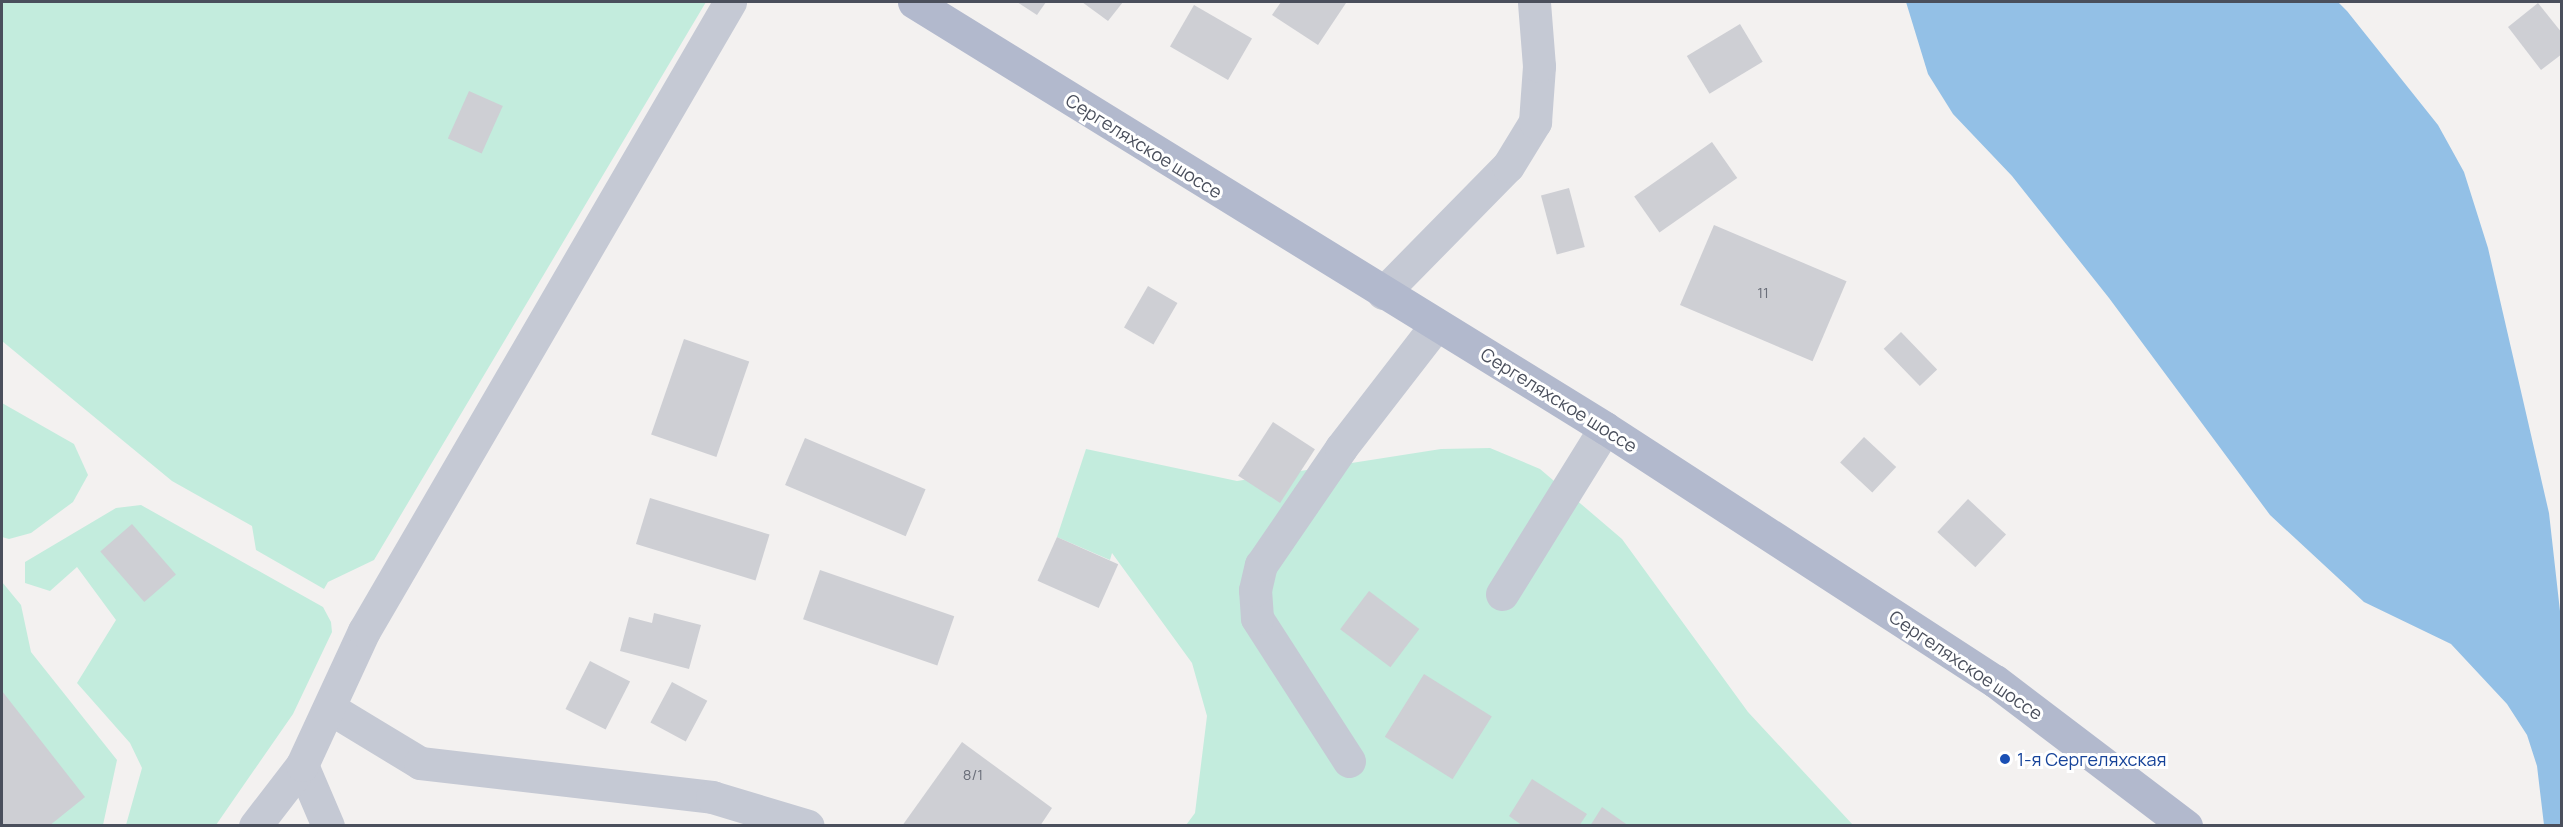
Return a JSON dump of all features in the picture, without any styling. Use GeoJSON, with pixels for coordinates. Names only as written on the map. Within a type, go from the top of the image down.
{"type":"FeatureCollection","features":[{"type":"Feature","properties":{"kind":"main road","name":"Сергеляхское шоссе"},"geometry":{"type":"LineString","coordinates":[[914,2],[1605,428],[1995,681],[2186,825]]}},
{"type":"Feature","properties":{"kind":"street"},"geometry":{"type":"LineString","coordinates":[[255,825],[302,765],[331,709],[364,631],[730,2]]}},
{"type":"Feature","properties":{"kind":"street"},"geometry":{"type":"LineString","coordinates":[[1383,293],[1508,166],[1534,122],[1539,66],[1534,2]]}},
{"type":"Feature","properties":{"kind":"street"},"geometry":{"type":"LineString","coordinates":[[1349,761],[1257,618],[1255,590],[1261,565],[1341,448],[1436,325]]}},
{"type":"Feature","properties":{"kind":"street"},"geometry":{"type":"LineString","coordinates":[[1502,594],[1605,428]]}},
{"type":"Feature","properties":{"kind":"street"},"geometry":{"type":"LineString","coordinates":[[331,709],[420,763],[712,797],[808,825]]}},
{"type":"Feature","properties":{"kind":"street"},"geometry":{"type":"LineString","coordinates":[[302,765],[328,825]]}},
{"type":"Feature","properties":{"kind":"green space"},"geometry":{"type":"Polygon","coordinates":[[[2,2],[706,2],[374,560],[328,582],[324,589],[256,550],[252,526],[172,481],[2,341],[2,2]]]}},
{"type":"Feature","properties":{"kind":"green space"},"geometry":{"type":"Polygon","coordinates":[[[2,403],[74,444],[88,475],[73,502],[31,533],[9,539],[2,537],[2,403]]]}},
{"type":"Feature","properties":{"kind":"green space"},"geometry":{"type":"Polygon","coordinates":[[[1490,448],[1540,469],[1622,539],[1748,712],[1853,825],[1186,825],[1195,813],[1207,716],[1192,663],[1112,553],[1110,560],[1057,537],[1086,449],[1237,481],[1441,449],[1490,448]]]}},
{"type":"Feature","properties":{"kind":"green space"},"geometry":{"type":"Polygon","coordinates":[[[141,505],[323,607],[331,622],[332,632],[293,714],[216,825],[126,825],[142,768],[130,743],[77,683],[116,620],[77,567],[50,591],[25,583],[25,562],[116,508],[141,505]]]}},
{"type":"Feature","properties":{"kind":"green space"},"geometry":{"type":"Polygon","coordinates":[[[2,582],[21,605],[31,652],[117,760],[103,825],[2,825],[2,582]]]}},
{"type":"Feature","properties":{"kind":"water"},"geometry":{"type":"Polygon","coordinates":[[[1906,2],[2338,2],[2438,125],[2464,172],[2488,248],[2549,513],[2562,629],[2561,825],[2544,825],[2537,766],[2527,735],[2507,704],[2451,644],[2364,602],[2270,515],[2109,298],[2012,176],[1953,114],[1928,74],[1906,2]]]}},
{"type":"Feature","properties":{"kind":"building"},"geometry":{"type":"Polygon","coordinates":[[[1017,2],[1046,2],[1037,15],[1017,2]]]}},
{"type":"Feature","properties":{"kind":"building"},"geometry":{"type":"Polygon","coordinates":[[[1082,2],[1123,2],[1108,21],[1082,2]]]}},
{"type":"Feature","properties":{"kind":"building"},"geometry":{"type":"Polygon","coordinates":[[[1281,2],[1346,3],[1318,45],[1272,15],[1281,2]]]}},
{"type":"Feature","properties":{"kind":"building"},"geometry":{"type":"Polygon","coordinates":[[[2538,3],[2562,33],[2562,54],[2541,70],[2508,27],[2538,3]]]}},
{"type":"Feature","properties":{"kind":"building"},"geometry":{"type":"Polygon","coordinates":[[[1194,5],[1252,38],[1228,80],[1170,47],[1194,5]]]}},
{"type":"Feature","properties":{"kind":"building"},"geometry":{"type":"Polygon","coordinates":[[[1740,24],[1763,62],[1710,94],[1687,56],[1740,24]]]}},
{"type":"Feature","properties":{"kind":"building"},"geometry":{"type":"Polygon","coordinates":[[[469,91],[503,106],[482,154],[448,139],[469,91]]]}},
{"type":"Feature","properties":{"kind":"building"},"geometry":{"type":"Polygon","coordinates":[[[1712,142],[1737,178],[1659,233],[1634,196],[1712,142]]]}},
{"type":"Feature","properties":{"kind":"building"},"geometry":{"type":"Polygon","coordinates":[[[1569,188],[1585,247],[1557,254],[1541,196],[1569,188]]]}},
{"type":"Feature","properties":{"kind":"building"},"geometry":{"type":"Polygon","coordinates":[[[1714,225],[1847,281],[1813,361],[1680,305],[1714,225]]]}},
{"type":"Feature","properties":{"kind":"building"},"geometry":{"type":"Polygon","coordinates":[[[1148,286],[1177,303],[1153,345],[1124,328],[1148,286]]]}},
{"type":"Feature","properties":{"kind":"building"},"geometry":{"type":"Polygon","coordinates":[[[1901,332],[1937,369],[1920,386],[1884,349],[1901,332]]]}},
{"type":"Feature","properties":{"kind":"building"},"geometry":{"type":"Polygon","coordinates":[[[684,339],[749,361],[716,457],[651,434],[684,339]]]}},
{"type":"Feature","properties":{"kind":"building"},"geometry":{"type":"Polygon","coordinates":[[[1273,422],[1315,449],[1280,503],[1238,476],[1273,422]]]}},
{"type":"Feature","properties":{"kind":"building"},"geometry":{"type":"Polygon","coordinates":[[[1864,437],[1896,467],[1872,493],[1840,463],[1864,437]]]}},
{"type":"Feature","properties":{"kind":"building"},"geometry":{"type":"Polygon","coordinates":[[[805,438],[926,489],[906,536],[785,485],[805,438]]]}},
{"type":"Feature","properties":{"kind":"building"},"geometry":{"type":"Polygon","coordinates":[[[650,498],[770,535],[756,580],[636,544],[650,498]]]}},
{"type":"Feature","properties":{"kind":"building"},"geometry":{"type":"Polygon","coordinates":[[[1968,499],[2006,534],[1975,567],[1937,532],[1968,499]]]}},
{"type":"Feature","properties":{"kind":"building"},"geometry":{"type":"Polygon","coordinates":[[[132,524],[176,575],[144,602],[100,552],[132,524]]]}},
{"type":"Feature","properties":{"kind":"building"},"geometry":{"type":"Polygon","coordinates":[[[1057,537],[1118,564],[1099,608],[1037,581],[1057,537]]]}},
{"type":"Feature","properties":{"kind":"building"},"geometry":{"type":"Polygon","coordinates":[[[820,570],[954,616],[937,665],[803,619],[820,570]]]}},
{"type":"Feature","properties":{"kind":"building"},"geometry":{"type":"Polygon","coordinates":[[[1369,591],[1419,629],[1390,667],[1340,629],[1369,591]]]}},
{"type":"Feature","properties":{"kind":"building"},"geometry":{"type":"Polygon","coordinates":[[[654,613],[701,625],[689,669],[620,651],[629,617],[652,623],[654,613]]]}},
{"type":"Feature","properties":{"kind":"building"},"geometry":{"type":"Polygon","coordinates":[[[590,661],[630,681],[606,730],[565,709],[590,661]]]}},
{"type":"Feature","properties":{"kind":"building"},"geometry":{"type":"Polygon","coordinates":[[[1424,674],[1492,716],[1453,779],[1385,737],[1424,674]]]}},
{"type":"Feature","properties":{"kind":"building"},"geometry":{"type":"Polygon","coordinates":[[[672,682],[707,701],[686,741],[650,723],[672,682]]]}},
{"type":"Feature","properties":{"kind":"building"},"geometry":{"type":"Polygon","coordinates":[[[2,691],[85,797],[49,826],[2,826],[2,691]]]}},
{"type":"Feature","properties":{"kind":"building"},"geometry":{"type":"Polygon","coordinates":[[[962,742],[1052,808],[1040,826],[902,826],[962,742]]]}},
{"type":"Feature","properties":{"kind":"building"},"geometry":{"type":"Polygon","coordinates":[[[1532,779],[1587,814],[1579,826],[1523,826],[1509,816],[1532,779]]]}},
{"type":"Feature","properties":{"kind":"building"},"geometry":{"type":"Polygon","coordinates":[[[1602,807],[1629,826],[1590,826],[1602,807]]]}},
{"type":"Feature","properties":{"kind":"place","name":"1-я Сергеляхская"},"geometry":{"type":"Point","coordinates":[2005,759]}}]}
